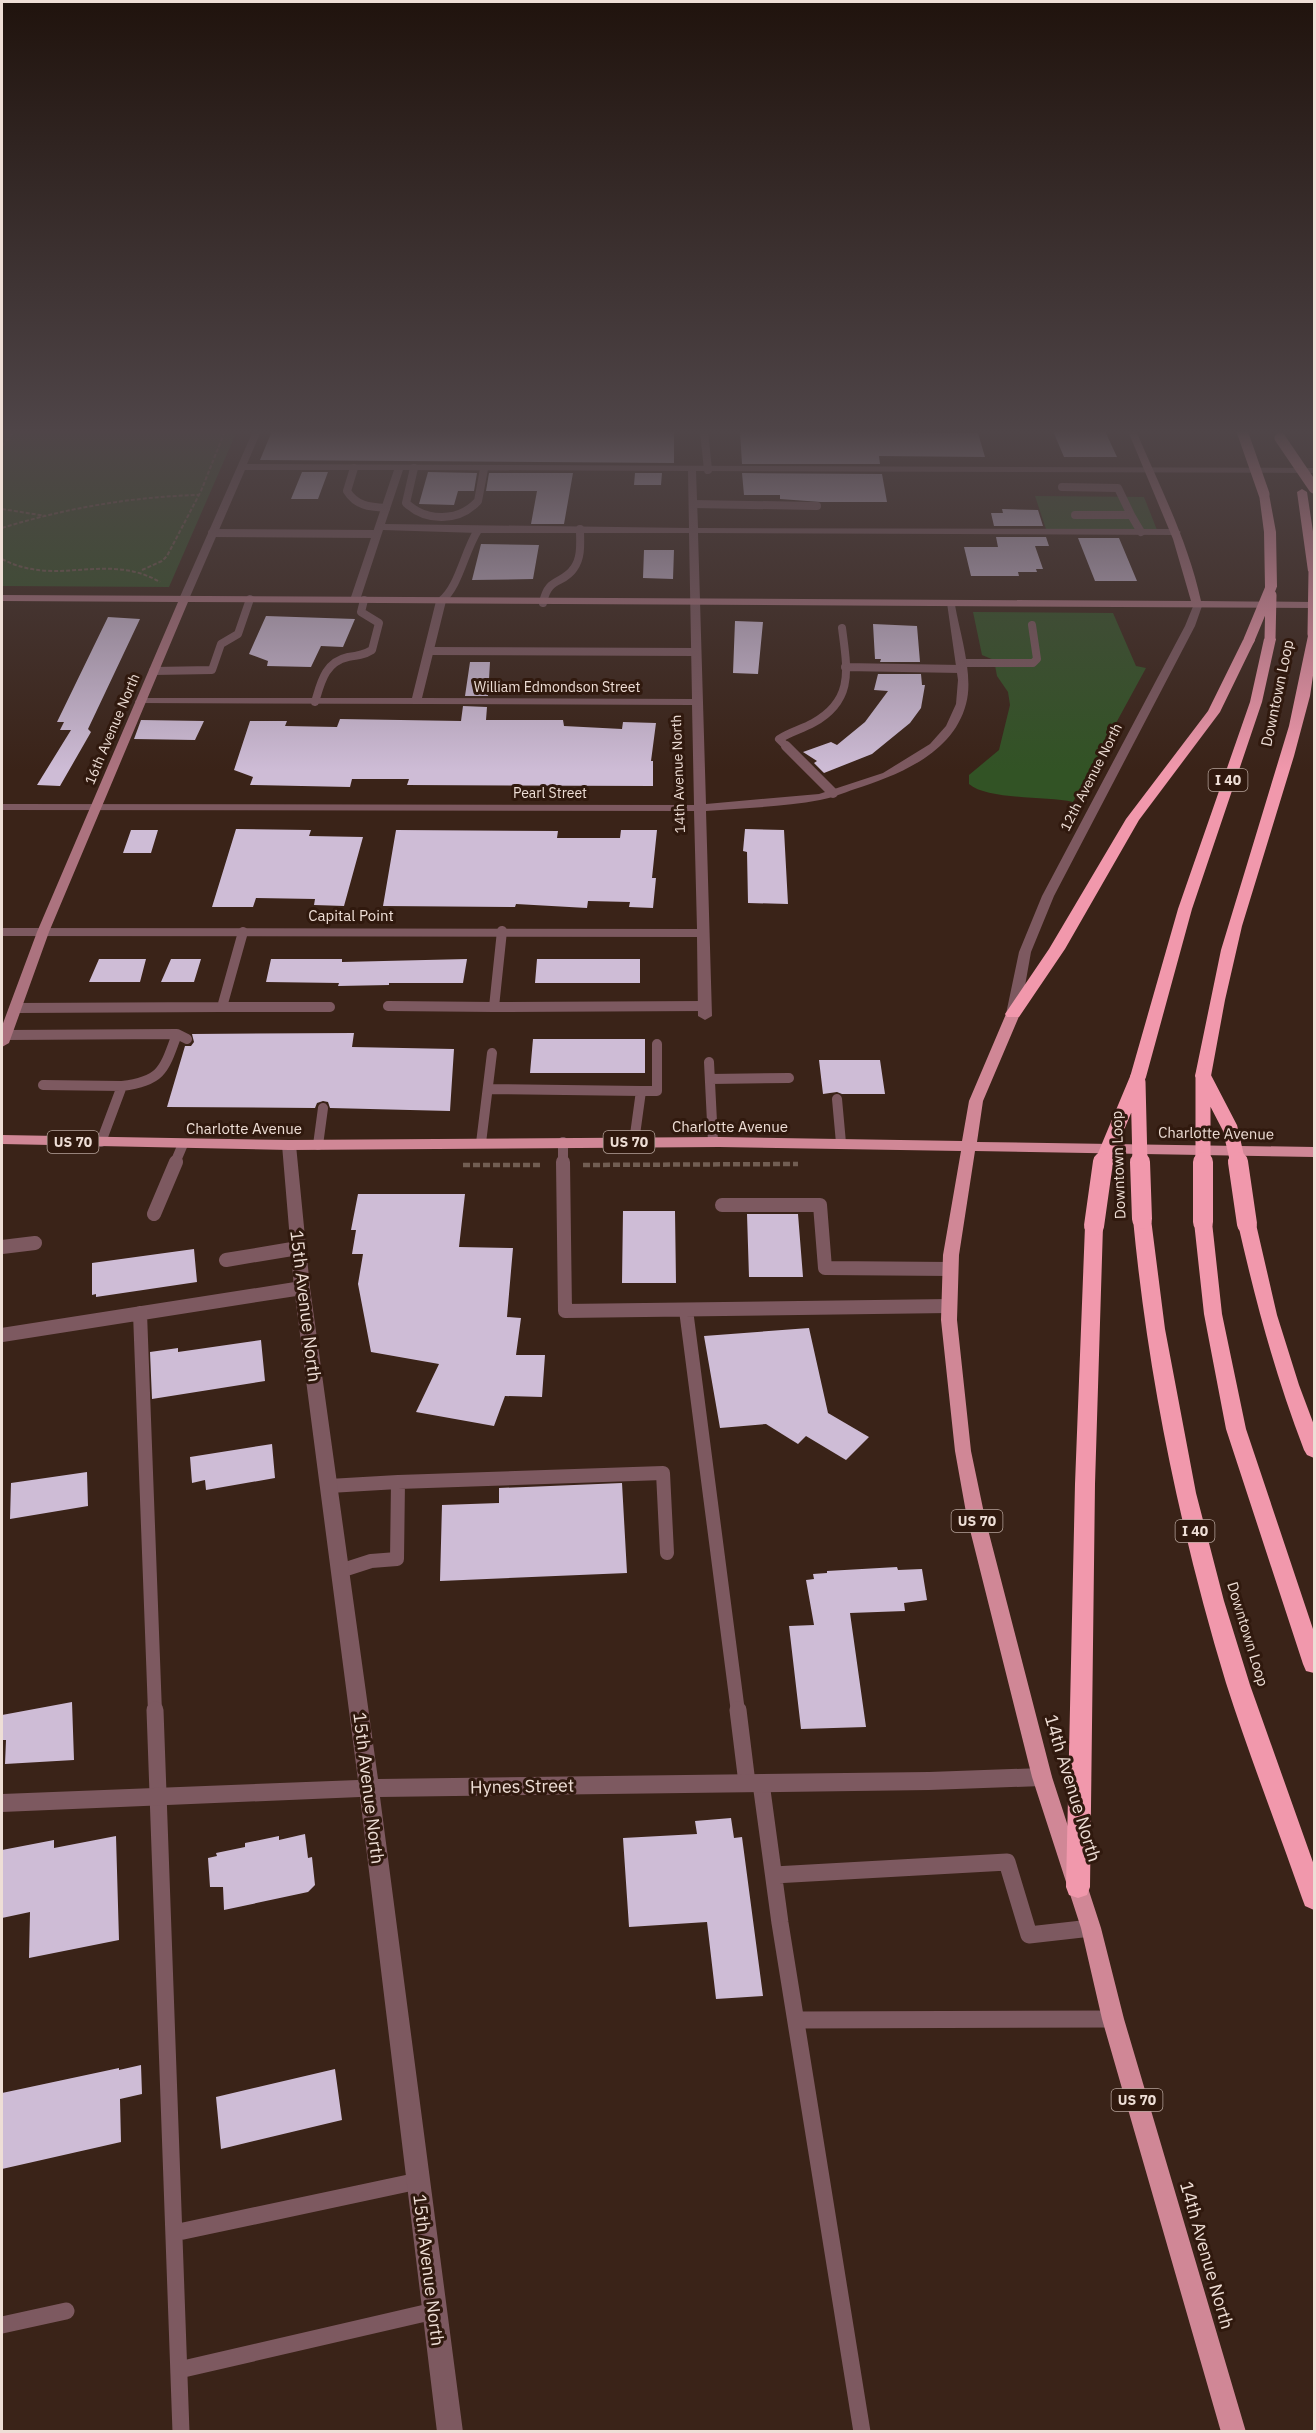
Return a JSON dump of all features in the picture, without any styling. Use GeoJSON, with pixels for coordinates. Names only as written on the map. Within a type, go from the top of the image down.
{"type":"FeatureCollection","features":[{"type":"Feature","properties":{"kind":"highway","name":"Downtown Loop"},"geometry":{"type":"LineString","coordinates":[[1270,545],[1272,565],[1270,639],[1256,702],[1185,909],[1138,1077],[1142,1219],[1147,1278],[1161,1373],[1191,1518],[1229,1656],[1314,1898]]}},
{"type":"Feature","properties":{"kind":"highway","name":"Downtown Loop"},"geometry":{"type":"LineString","coordinates":[[1310,545],[1314,571],[1310,665],[1289,750],[1248,879],[1217,993],[1203,1076],[1203,1222],[1213,1314],[1236,1429],[1314,1664]]}},
{"type":"Feature","properties":{"kind":"highway"},"geometry":{"type":"LineString","coordinates":[[1013,1014],[1057,949],[1133,819],[1214,712],[1249,640],[1271,587]]}},
{"type":"Feature","properties":{"kind":"highway"},"geometry":{"type":"LineString","coordinates":[[1203,1076],[1230,1128],[1240,1172],[1247,1224],[1268,1315],[1289,1385],[1314,1450]]}},
{"type":"Feature","properties":{"kind":"highway"},"geometry":{"type":"LineString","coordinates":[[1078,1887],[1085,1484],[1094,1226],[1101,1167],[1138,1077]]}},
{"type":"Feature","properties":{"kind":"main road","name":"12th Avenue North"},"geometry":{"type":"LineString","coordinates":[[969,1145],[976,1101],[1013,1014]]}},
{"type":"Feature","properties":{"kind":"main road","name":"Charlotte Avenue"},"geometry":{"type":"LineString","coordinates":[[2,1140],[289,1145],[563,1142],[841,1143],[1314,1152]]}},
{"type":"Feature","properties":{"kind":"main road","name":"14th Avenue North"},"geometry":{"type":"LineString","coordinates":[[969,1145],[951,1269],[949,1320],[963,1451],[976,1518],[1042,1777],[1091,1928],[1113,2019],[1234,2432]]}},
{"type":"Feature","properties":{"kind":"street","name":"16th Avenue North"},"geometry":{"type":"LineString","coordinates":[[3,1039],[44,932],[207,545]]}},
{"type":"Feature","properties":{"kind":"street"},"geometry":{"type":"LineString","coordinates":[[360,600],[374,545]]}},
{"type":"Feature","properties":{"kind":"street","name":"14th Avenue North"},"geometry":{"type":"LineString","coordinates":[[693,545],[704,1011]]}},
{"type":"Feature","properties":{"kind":"street"},"geometry":{"type":"LineString","coordinates":[[1181,545],[1191,573],[1197,606]]}},
{"type":"Feature","properties":{"kind":"street"},"geometry":{"type":"LineString","coordinates":[[2,598],[543,603],[1314,605]]}},
{"type":"Feature","properties":{"kind":"street"},"geometry":{"type":"LineString","coordinates":[[416,702],[441,602]]}},
{"type":"Feature","properties":{"kind":"street","name":"Pearl Street"},"geometry":{"type":"LineString","coordinates":[[2,807],[701,808],[820,797],[887,775],[934,746],[945,734],[957,715],[963,691],[951,605]]}},
{"type":"Feature","properties":{"kind":"street","name":"12th Avenue North"},"geometry":{"type":"LineString","coordinates":[[1013,1014],[1025,952],[1048,896],[1190,626],[1197,606]]}},
{"type":"Feature","properties":{"kind":"street","name":"William Edmondson Street"},"geometry":{"type":"LineString","coordinates":[[141,702],[697,702]]}},
{"type":"Feature","properties":{"kind":"street","name":"Capital Point"},"geometry":{"type":"LineString","coordinates":[[2,932],[701,933]]}},
{"type":"Feature","properties":{"kind":"street","name":"15th Avenue North"},"geometry":{"type":"LineString","coordinates":[[289,1145],[303,1288],[450,2432]]}},
{"type":"Feature","properties":{"kind":"street","name":"Hynes Street"},"geometry":{"type":"LineString","coordinates":[[2,1803],[369,1788],[1042,1777]]}},
{"type":"Feature","properties":{"kind":"lane"},"geometry":{"type":"LineString","coordinates":[[441,602],[451,593],[469,545]]}},
{"type":"Feature","properties":{"kind":"lane"},"geometry":{"type":"LineString","coordinates":[[543,603],[544,593],[551,582],[574,568],[578,560],[579,545]]}},
{"type":"Feature","properties":{"kind":"lane"},"geometry":{"type":"LineString","coordinates":[[153,671],[212,670],[221,644],[238,634],[250,599]]}},
{"type":"Feature","properties":{"kind":"lane"},"geometry":{"type":"LineString","coordinates":[[315,702],[325,671],[332,663],[344,658],[365,655],[372,650],[379,623],[363,615],[360,600]]}},
{"type":"Feature","properties":{"kind":"lane"},"geometry":{"type":"LineString","coordinates":[[846,668],[1033,663],[1037,659],[1032,625]]}},
{"type":"Feature","properties":{"kind":"lane"},"geometry":{"type":"LineString","coordinates":[[832,793],[779,739],[825,717],[836,708],[844,694],[846,668],[842,628]]}},
{"type":"Feature","properties":{"kind":"lane"},"geometry":{"type":"LineString","coordinates":[[428,651],[696,652]]}},
{"type":"Feature","properties":{"kind":"lane"},"geometry":{"type":"LineString","coordinates":[[494,1007],[502,931]]}},
{"type":"Feature","properties":{"kind":"lane"},"geometry":{"type":"LineString","coordinates":[[222,1007],[243,932]]}},
{"type":"Feature","properties":{"kind":"lane"},"geometry":{"type":"LineString","coordinates":[[388,1006],[704,1011]]}},
{"type":"Feature","properties":{"kind":"lane"},"geometry":{"type":"LineString","coordinates":[[16,1008],[330,1007]]}},
{"type":"Feature","properties":{"kind":"lane"},"geometry":{"type":"LineString","coordinates":[[3,1039],[182,1037],[163,1072],[144,1084],[122,1086],[43,1084]]}},
{"type":"Feature","properties":{"kind":"lane"},"geometry":{"type":"LineString","coordinates":[[488,1089],[657,1090],[657,1044]]}},
{"type":"Feature","properties":{"kind":"lane"},"geometry":{"type":"LineString","coordinates":[[481,1143],[492,1053]]}},
{"type":"Feature","properties":{"kind":"lane"},"geometry":{"type":"LineString","coordinates":[[710,1062],[713,1142]]}},
{"type":"Feature","properties":{"kind":"lane"},"geometry":{"type":"LineString","coordinates":[[710,1079],[789,1078]]}},
{"type":"Feature","properties":{"kind":"lane"},"geometry":{"type":"LineString","coordinates":[[101,1142],[122,1086]]}},
{"type":"Feature","properties":{"kind":"lane"},"geometry":{"type":"LineString","coordinates":[[634,1142],[641,1091]]}},
{"type":"Feature","properties":{"kind":"lane"},"geometry":{"type":"LineString","coordinates":[[837,1099],[841,1143]]}},
{"type":"Feature","properties":{"kind":"lane"},"geometry":{"type":"LineString","coordinates":[[318,1144],[323,1108]]}},
{"type":"Feature","properties":{"kind":"lane"},"geometry":{"type":"LineString","coordinates":[[563,1142],[565,1311],[949,1306]]}},
{"type":"Feature","properties":{"kind":"lane"},"geometry":{"type":"LineString","coordinates":[[154,1214],[183,1144]]}},
{"type":"Feature","properties":{"kind":"lane"},"geometry":{"type":"LineString","coordinates":[[722,1205],[820,1205],[825,1268],[951,1269]]}},
{"type":"Feature","properties":{"kind":"lane"},"geometry":{"type":"LineString","coordinates":[[2,1247],[35,1243]]}},
{"type":"Feature","properties":{"kind":"lane"},"geometry":{"type":"LineString","coordinates":[[226,1260],[298,1248]]}},
{"type":"Feature","properties":{"kind":"lane"},"geometry":{"type":"LineString","coordinates":[[2,1335],[303,1288]]}},
{"type":"Feature","properties":{"kind":"lane"},"geometry":{"type":"LineString","coordinates":[[686,1310],[754,1783],[774,1875],[862,2432]]}},
{"type":"Feature","properties":{"kind":"lane"},"geometry":{"type":"LineString","coordinates":[[140,1313],[182,2432]]}},
{"type":"Feature","properties":{"kind":"lane"},"geometry":{"type":"LineString","coordinates":[[329,1486],[663,1473],[667,1554]]}},
{"type":"Feature","properties":{"kind":"lane"},"geometry":{"type":"LineString","coordinates":[[340,1571],[371,1561],[397,1559],[398,1482]]}},
{"type":"Feature","properties":{"kind":"lane"},"geometry":{"type":"LineString","coordinates":[[774,1875],[1007,1862],[1029,1935],[1091,1928]]}},
{"type":"Feature","properties":{"kind":"lane"},"geometry":{"type":"LineString","coordinates":[[798,2020],[1113,2019]]}},
{"type":"Feature","properties":{"kind":"lane"},"geometry":{"type":"LineString","coordinates":[[174,2233],[418,2181]]}},
{"type":"Feature","properties":{"kind":"lane"},"geometry":{"type":"LineString","coordinates":[[2,2325],[66,2311]]}},
{"type":"Feature","properties":{"kind":"lane"},"geometry":{"type":"LineString","coordinates":[[179,2370],[434,2311]]}},
{"type":"Feature","properties":{"kind":"path"},"geometry":{"type":"LineString","coordinates":[[2,559],[14,565],[36,569],[142,570],[162,561],[173,545]]}},
{"type":"Feature","properties":{"kind":"path"},"geometry":{"type":"LineString","coordinates":[[142,570],[159,581],[166,589],[165,598]]}},
{"type":"Feature","properties":{"kind":"path"},"geometry":{"type":"LineString","coordinates":[[699,1165],[741,1165]]}},
{"type":"Feature","properties":{"kind":"green space"},"geometry":{"type":"Polygon","coordinates":[[[2,545],[188,545],[169,587],[2,586],[2,545]]]}},
{"type":"Feature","properties":{"kind":"green space"},"geometry":{"type":"Polygon","coordinates":[[[973,612],[1113,613],[1136,666],[1146,668],[1073,802],[989,793],[969,784],[969,775],[999,750],[1010,705],[1008,692],[997,676],[994,660],[982,655],[973,612]]]}},
{"type":"Feature","properties":{"kind":"building"},"geometry":{"type":"Polygon","coordinates":[[[481,545],[539,545],[533,579],[472,580],[481,545]]]}},
{"type":"Feature","properties":{"kind":"building"},"geometry":{"type":"Polygon","coordinates":[[[998,545],[1049,546],[1035,546],[1043,569],[1036,569],[1037,572],[1018,572],[1019,576],[971,576],[964,547],[998,547],[998,545]]]}},
{"type":"Feature","properties":{"kind":"building"},"geometry":{"type":"Polygon","coordinates":[[[1081,545],[1122,545],[1137,581],[1095,581],[1081,545]]]}},
{"type":"Feature","properties":{"kind":"building"},"geometry":{"type":"Polygon","coordinates":[[[644,550],[674,550],[673,579],[643,578],[644,550]]]}},
{"type":"Feature","properties":{"kind":"building"},"geometry":{"type":"Polygon","coordinates":[[[266,616],[355,619],[343,647],[321,646],[311,667],[267,666],[268,661],[249,654],[266,616]]]}},
{"type":"Feature","properties":{"kind":"building"},"geometry":{"type":"Polygon","coordinates":[[[108,617],[140,619],[88,729],[91,732],[60,786],[37,785],[71,730],[60,730],[64,722],[57,722],[108,617]]]}},
{"type":"Feature","properties":{"kind":"building"},"geometry":{"type":"Polygon","coordinates":[[[735,621],[763,622],[758,674],[733,673],[735,621]]]}},
{"type":"Feature","properties":{"kind":"building"},"geometry":{"type":"Polygon","coordinates":[[[873,624],[917,626],[920,662],[880,662],[881,659],[875,659],[873,624]]]}},
{"type":"Feature","properties":{"kind":"building"},"geometry":{"type":"Polygon","coordinates":[[[470,662],[490,662],[488,696],[465,696],[470,662]]]}},
{"type":"Feature","properties":{"kind":"building"},"geometry":{"type":"Polygon","coordinates":[[[878,674],[921,674],[922,685],[925,685],[921,708],[910,723],[872,754],[824,773],[814,763],[817,761],[803,752],[831,742],[837,745],[865,722],[888,691],[874,690],[878,674]]]}},
{"type":"Feature","properties":{"kind":"building"},"geometry":{"type":"Polygon","coordinates":[[[463,706],[487,707],[486,720],[563,720],[564,726],[622,729],[623,722],[656,723],[651,761],[653,761],[653,786],[407,785],[409,779],[352,779],[350,787],[250,785],[253,777],[234,770],[250,721],[287,721],[285,726],[337,727],[340,719],[461,721],[463,706]]]}},
{"type":"Feature","properties":{"kind":"building"},"geometry":{"type":"Polygon","coordinates":[[[141,720],[204,721],[195,740],[134,739],[141,720]]]}},
{"type":"Feature","properties":{"kind":"building"},"geometry":{"type":"Polygon","coordinates":[[[236,829],[311,830],[309,836],[363,837],[344,906],[314,905],[315,899],[256,898],[253,907],[212,907],[236,829]]]}},
{"type":"Feature","properties":{"kind":"building"},"geometry":{"type":"Polygon","coordinates":[[[745,829],[784,830],[788,904],[748,903],[747,852],[743,851],[745,829]]]}},
{"type":"Feature","properties":{"kind":"building"},"geometry":{"type":"Polygon","coordinates":[[[131,830],[158,830],[151,853],[123,853],[131,830]]]}},
{"type":"Feature","properties":{"kind":"building"},"geometry":{"type":"Polygon","coordinates":[[[396,830],[558,831],[557,838],[620,838],[621,830],[657,830],[652,878],[656,878],[653,908],[629,907],[630,902],[588,901],[587,908],[516,904],[515,907],[383,906],[396,830]]]}},
{"type":"Feature","properties":{"kind":"building"},"geometry":{"type":"Polygon","coordinates":[[[99,959],[146,959],[140,982],[89,982],[99,959]]]}},
{"type":"Feature","properties":{"kind":"building"},"geometry":{"type":"Polygon","coordinates":[[[171,959],[201,959],[194,982],[161,982],[171,959]]]}},
{"type":"Feature","properties":{"kind":"building"},"geometry":{"type":"Polygon","coordinates":[[[271,959],[342,959],[342,962],[467,959],[463,983],[338,986],[339,983],[266,982],[271,959]]]}},
{"type":"Feature","properties":{"kind":"building"},"geometry":{"type":"Polygon","coordinates":[[[537,959],[640,959],[640,983],[535,983],[537,959]]]}},
{"type":"Feature","properties":{"kind":"building"},"geometry":{"type":"Polygon","coordinates":[[[354,1033],[352,1047],[454,1049],[450,1111],[330,1108],[328,1102],[323,1101],[317,1103],[315,1108],[167,1107],[185,1046],[191,1046],[194,1042],[192,1034],[354,1033]]]}},
{"type":"Feature","properties":{"kind":"building"},"geometry":{"type":"Polygon","coordinates":[[[533,1039],[645,1039],[645,1073],[530,1073],[533,1039]]]}},
{"type":"Feature","properties":{"kind":"building"},"geometry":{"type":"Polygon","coordinates":[[[819,1060],[880,1060],[885,1094],[837,1092],[823,1094],[819,1060]]]}},
{"type":"Feature","properties":{"kind":"building"},"geometry":{"type":"Polygon","coordinates":[[[358,1194],[465,1194],[459,1247],[513,1248],[507,1317],[521,1318],[516,1355],[545,1355],[542,1397],[505,1396],[494,1426],[416,1412],[439,1364],[371,1352],[358,1284],[363,1254],[352,1254],[356,1230],[351,1230],[358,1194]]]}},
{"type":"Feature","properties":{"kind":"building"},"geometry":{"type":"Polygon","coordinates":[[[623,1211],[675,1211],[676,1283],[622,1283],[623,1211]]]}},
{"type":"Feature","properties":{"kind":"building"},"geometry":{"type":"Polygon","coordinates":[[[747,1214],[798,1214],[803,1277],[749,1277],[747,1214]]]}},
{"type":"Feature","properties":{"kind":"building"},"geometry":{"type":"Polygon","coordinates":[[[194,1249],[197,1282],[96,1297],[96,1294],[92,1295],[92,1263],[194,1249]]]}},
{"type":"Feature","properties":{"kind":"building"},"geometry":{"type":"Polygon","coordinates":[[[809,1328],[828,1413],[869,1437],[846,1460],[806,1436],[798,1444],[766,1424],[720,1428],[704,1336],[809,1328]]]}},
{"type":"Feature","properties":{"kind":"building"},"geometry":{"type":"Polygon","coordinates":[[[261,1340],[265,1381],[152,1399],[150,1352],[178,1348],[178,1352],[261,1340]]]}},
{"type":"Feature","properties":{"kind":"building"},"geometry":{"type":"Polygon","coordinates":[[[272,1444],[275,1478],[206,1490],[205,1480],[192,1483],[190,1457],[272,1444]]]}},
{"type":"Feature","properties":{"kind":"building"},"geometry":{"type":"Polygon","coordinates":[[[87,1472],[88,1506],[10,1519],[11,1483],[87,1472]]]}},
{"type":"Feature","properties":{"kind":"building"},"geometry":{"type":"Polygon","coordinates":[[[622,1483],[627,1573],[440,1581],[442,1505],[499,1503],[499,1488],[622,1483]]]}},
{"type":"Feature","properties":{"kind":"building"},"geometry":{"type":"Polygon","coordinates":[[[897,1567],[898,1570],[922,1569],[927,1600],[904,1603],[905,1611],[850,1613],[866,1727],[801,1729],[789,1626],[814,1625],[806,1580],[814,1579],[813,1574],[827,1573],[827,1571],[897,1567]]]}},
{"type":"Feature","properties":{"kind":"building"},"geometry":{"type":"Polygon","coordinates":[[[72,1702],[74,1760],[5,1764],[6,1740],[2,1740],[2,1715],[72,1702]]]}},
{"type":"Feature","properties":{"kind":"building"},"geometry":{"type":"Polygon","coordinates":[[[731,1818],[734,1838],[742,1837],[763,1996],[716,1999],[707,1922],[629,1927],[623,1838],[697,1834],[695,1821],[731,1818]]]}},
{"type":"Feature","properties":{"kind":"building"},"geometry":{"type":"Polygon","coordinates":[[[305,1834],[308,1858],[312,1857],[315,1885],[308,1892],[224,1910],[223,1887],[210,1887],[208,1858],[217,1856],[216,1853],[245,1847],[245,1843],[279,1836],[279,1840],[305,1834]]]}},
{"type":"Feature","properties":{"kind":"building"},"geometry":{"type":"Polygon","coordinates":[[[116,1836],[119,1940],[29,1958],[30,1912],[2,1918],[2,1850],[54,1840],[54,1848],[116,1836]]]}},
{"type":"Feature","properties":{"kind":"building"},"geometry":{"type":"Polygon","coordinates":[[[141,2065],[142,2094],[120,2099],[121,2142],[2,2169],[2,2093],[141,2065]]]}},
{"type":"Feature","properties":{"kind":"building"},"geometry":{"type":"Polygon","coordinates":[[[335,2069],[342,2120],[221,2149],[216,2097],[335,2069]]]}}]}
